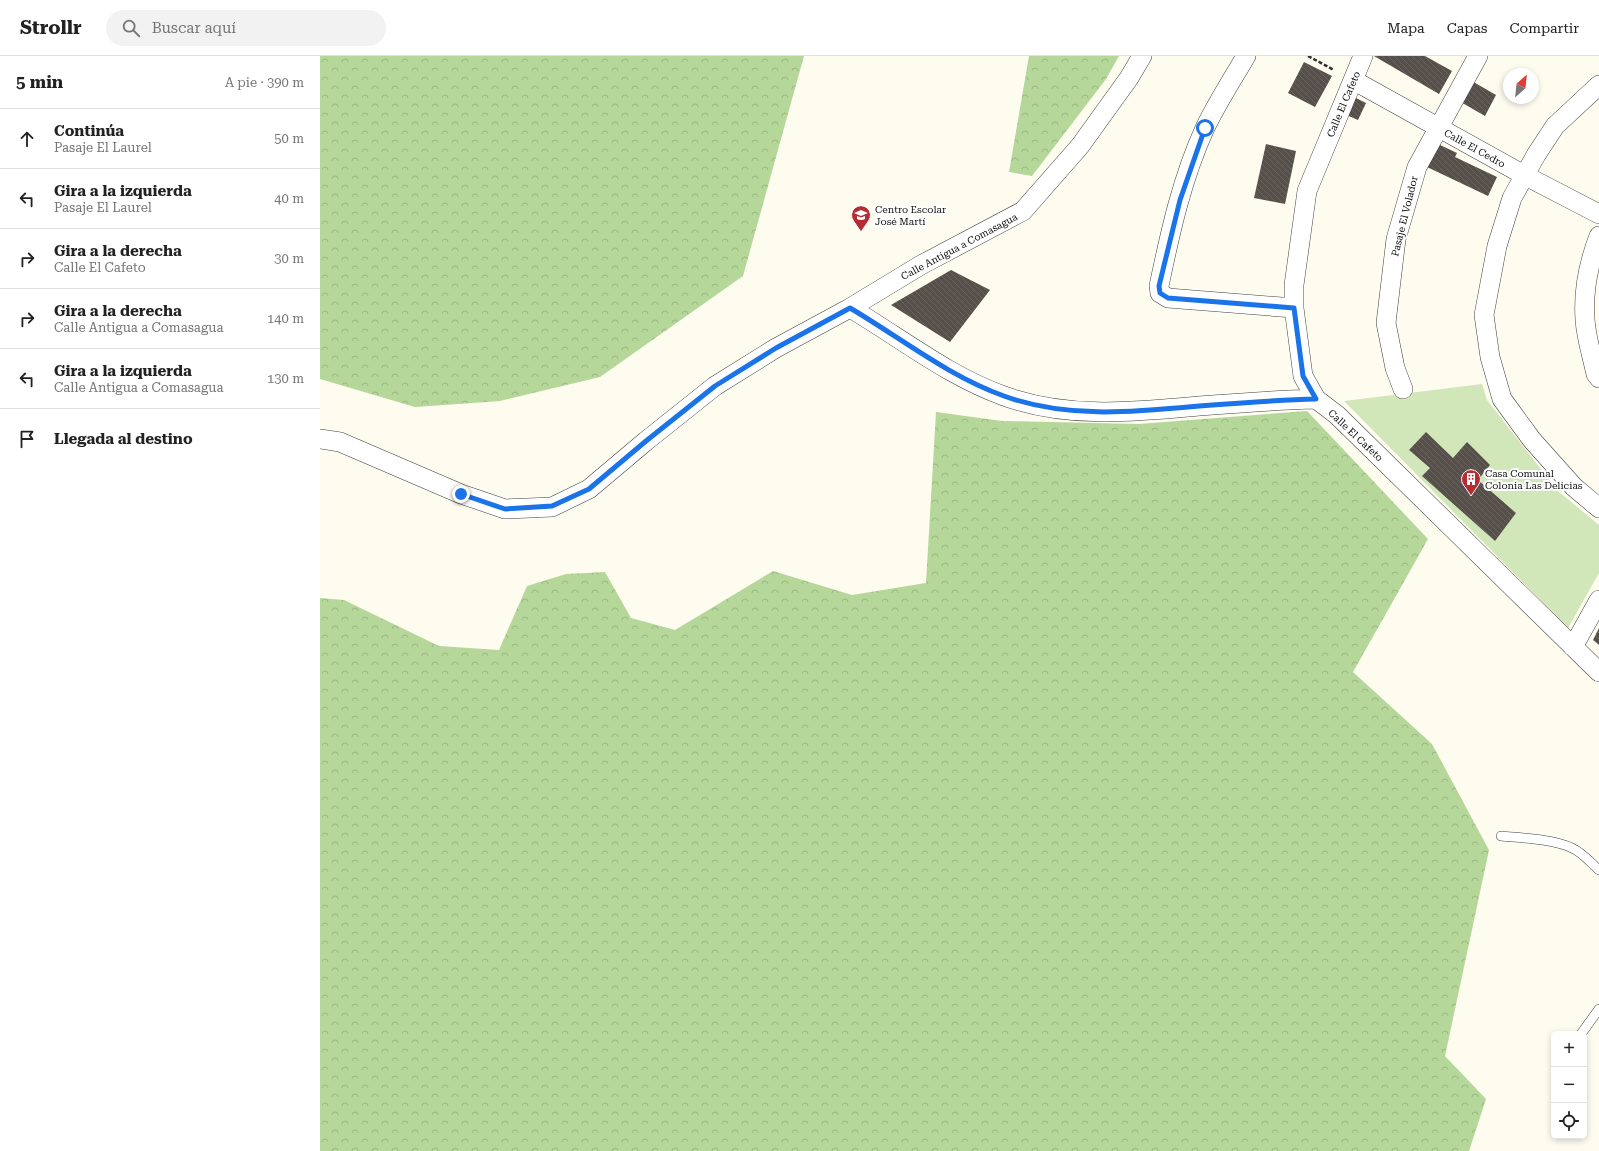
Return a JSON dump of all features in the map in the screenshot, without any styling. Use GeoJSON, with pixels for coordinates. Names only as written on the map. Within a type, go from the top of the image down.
{"type":"FeatureCollection","features":[{"type":"Feature","properties":{"kind":"street","name":"Calle Antigua a Comasagua"},"geometry":{"type":"LineString","coordinates":[[320,440],[340,442],[461,494],[505,509],[552,506],[589,489],[715,386],[776,348],[850,308],[921,265],[1023,211],[1080,146],[1129,78],[1142,56]]}},
{"type":"Feature","properties":{"kind":"street"},"geometry":{"type":"LineString","coordinates":[[1246,56],[1205,128],[1192,163],[1172,226],[1159,286],[1160,293],[1168,298],[1294,308]]}},
{"type":"Feature","properties":{"kind":"street","name":"Calle El Cafeto"},"geometry":{"type":"LineString","coordinates":[[1362,56],[1307,191],[1294,285],[1294,308],[1303,376],[1316,399],[1337,415],[1599,672]]}},
{"type":"Feature","properties":{"kind":"street","name":"Pasaje El Volador"},"geometry":{"type":"LineString","coordinates":[[1403,389],[1395,368],[1386,323],[1396,239],[1416,167],[1478,56]]}},
{"type":"Feature","properties":{"kind":"street","name":"Calle El Cedro"},"geometry":{"type":"LineString","coordinates":[[1353,80],[1524,175],[1599,214]]}},
{"type":"Feature","properties":{"kind":"street"},"geometry":{"type":"LineString","coordinates":[[1599,85],[1555,126],[1524,175],[1512,198],[1497,246],[1484,315],[1490,357],[1502,399],[1532,440],[1569,481],[1599,508]]}},
{"type":"Feature","properties":{"kind":"street"},"geometry":{"type":"LineString","coordinates":[[1599,236],[1593,252],[1584,296],[1584,320],[1596,374],[1599,378]]}},
{"type":"Feature","properties":{"kind":"street"},"geometry":{"type":"LineString","coordinates":[[850,308],[882,326],[934,362],[966,379],[1004,396],[1037,406],[1077,411],[1110,412],[1270,400],[1316,399]]}},
{"type":"Feature","properties":{"kind":"street"},"geometry":{"type":"LineString","coordinates":[[1573,647],[1599,600]]}},
{"type":"Feature","properties":{"kind":"lane"},"geometry":{"type":"LineString","coordinates":[[1501,836],[1560,843],[1573,848],[1599,870]]}},
{"type":"Feature","properties":{"kind":"lane"},"geometry":{"type":"LineString","coordinates":[[1583,1031],[1599,1009]]}},
{"type":"Feature","properties":{"kind":"path"},"geometry":{"type":"LineString","coordinates":[[1308,56],[1353,80]]}},
{"type":"Feature","properties":{"kind":"green space"},"geometry":{"type":"Polygon","coordinates":[[[320,56],[804,56],[743,276],[600,377],[500,401],[415,407],[320,379],[320,56]]]}},
{"type":"Feature","properties":{"kind":"green space"},"geometry":{"type":"Polygon","coordinates":[[[1029,56],[1119,56],[1106,79],[1032,176],[1009,172],[1029,56]]]}},
{"type":"Feature","properties":{"kind":"green space","name":"Casa Comunal Colonia Las Delicias"},"geometry":{"type":"Polygon","coordinates":[[[1482,384],[1487,400],[1558,491],[1599,525],[1599,573],[1568,628],[1344,401],[1482,384]]]}},
{"type":"Feature","properties":{"kind":"green space"},"geometry":{"type":"Polygon","coordinates":[[[1307,411],[1428,539],[1353,672],[1432,744],[1489,850],[1445,1056],[1486,1099],[1469,1151],[320,1151],[320,598],[344,600],[439,646],[499,650],[527,586],[566,574],[605,572],[631,618],[675,630],[773,571],[852,595],[926,583],[936,412],[1002,421],[1139,424],[1307,411]]]}},
{"type":"Feature","properties":{"kind":"building"},"geometry":{"type":"Polygon","coordinates":[[[1374,56],[1425,56],[1452,71],[1439,94],[1374,56]]]}},
{"type":"Feature","properties":{"kind":"building"},"geometry":{"type":"Polygon","coordinates":[[[1304,62],[1332,76],[1315,107],[1288,93],[1304,62]]]}},
{"type":"Feature","properties":{"kind":"building"},"geometry":{"type":"Polygon","coordinates":[[[1470,80],[1496,95],[1485,116],[1459,101],[1470,80]]]}},
{"type":"Feature","properties":{"kind":"building"},"geometry":{"type":"Polygon","coordinates":[[[1352,96],[1366,103],[1358,120],[1344,114],[1352,96]]]}},
{"type":"Feature","properties":{"kind":"building"},"geometry":{"type":"Polygon","coordinates":[[[1266,144],[1296,151],[1285,204],[1254,198],[1266,144]]]}},
{"type":"Feature","properties":{"kind":"building"},"geometry":{"type":"Polygon","coordinates":[[[1438,144],[1457,153],[1455,157],[1497,177],[1488,196],[1427,167],[1438,144]]]}},
{"type":"Feature","properties":{"kind":"building"},"geometry":{"type":"Polygon","coordinates":[[[951,270],[990,290],[950,342],[891,305],[951,270]]]}},
{"type":"Feature","properties":{"kind":"building","name":"Casa Comunal Colonia Las Delicias"},"geometry":{"type":"Polygon","coordinates":[[[1426,432],[1453,458],[1467,442],[1490,465],[1478,480],[1516,513],[1495,541],[1422,476],[1430,468],[1409,450],[1426,432]]]}},
{"type":"Feature","properties":{"kind":"building"},"geometry":{"type":"Polygon","coordinates":[[[1599,628],[1599,645],[1593,640],[1599,628]]]}},
{"type":"Feature","properties":{"kind":"place","name":"Centro Escolar José Martí"},"geometry":{"type":"Point","coordinates":[861,232]}},
{"type":"Feature","properties":{"kind":"place","name":"Casa Comunal Colonia Las Delicias"},"geometry":{"type":"Point","coordinates":[1471,496]}},
{"type":"Feature","properties":{"kind":"route"},"geometry":{"type":"LineString","coordinates":[[461,494],[505,509],[552,506],[589,489],[715,386],[776,348],[850,308],[882,326],[905,344],[934,362],[966,379],[1004,396],[1037,406],[1077,411],[1110,412],[1140,411],[1270,400],[1316,399],[1303,376],[1294,308],[1168,298],[1160,293],[1159,286],[1170,233],[1192,163],[1205,128]]}}]}
